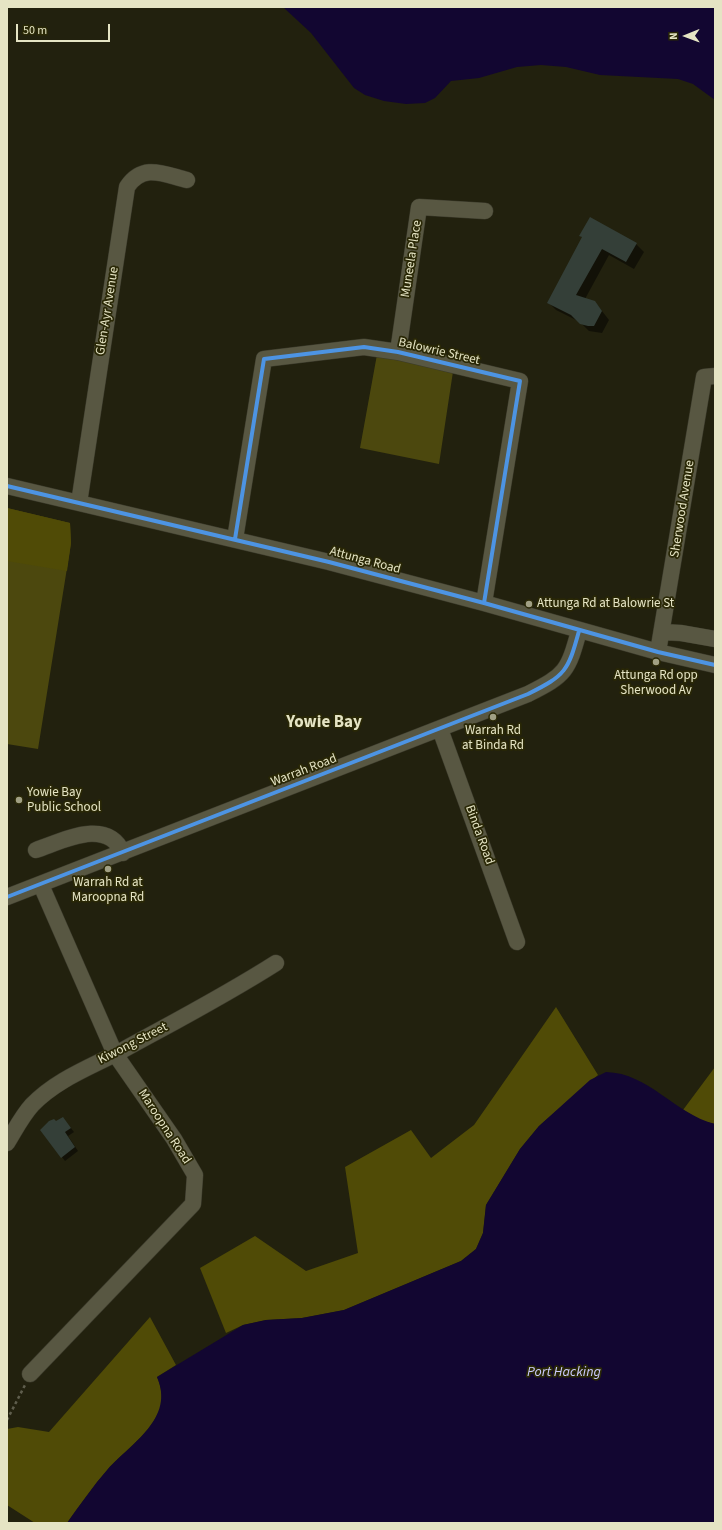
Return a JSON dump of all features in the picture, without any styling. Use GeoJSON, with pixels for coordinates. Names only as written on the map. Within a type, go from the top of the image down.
{"type":"FeatureCollection","features":[{"type":"Feature","properties":{"kind":"street","name":"Glen-Ayr Avenue"},"geometry":{"type":"LineString","coordinates":[[78,503],[127,187],[132,178],[141,173],[151,172],[187,180]]}},
{"type":"Feature","properties":{"kind":"street","name":"Muneela Place"},"geometry":{"type":"LineString","coordinates":[[398,352],[419,208],[485,211]]}},
{"type":"Feature","properties":{"kind":"street","name":"Balowrie Street"},"geometry":{"type":"LineString","coordinates":[[235,539],[264,359],[364,347],[398,352],[520,381],[484,602]]}},
{"type":"Feature","properties":{"kind":"street","name":"Sherwood Avenue"},"geometry":{"type":"LineString","coordinates":[[658,652],[704,377],[715,376]]}},
{"type":"Feature","properties":{"kind":"street","name":"Attunga Road"},"geometry":{"type":"LineString","coordinates":[[7,486],[235,539],[484,602],[579,631],[658,652],[715,665]]}},
{"type":"Feature","properties":{"kind":"street","name":"Warrah Road"},"geometry":{"type":"LineString","coordinates":[[7,898],[528,694],[559,678],[569,662],[579,631]]}},
{"type":"Feature","properties":{"kind":"street"},"geometry":{"type":"LineString","coordinates":[[662,632],[681,633],[715,639]]}},
{"type":"Feature","properties":{"kind":"street","name":"Binda Road"},"geometry":{"type":"LineString","coordinates":[[440,729],[517,942]]}},
{"type":"Feature","properties":{"kind":"street"},"geometry":{"type":"LineString","coordinates":[[36,850],[80,836],[97,833],[111,838],[118,843],[122,853]]}},
{"type":"Feature","properties":{"kind":"street","name":"Maroopna Road"},"geometry":{"type":"LineString","coordinates":[[30,1374],[193,1204],[195,1175],[174,1139],[115,1054],[41,885]]}},
{"type":"Feature","properties":{"kind":"street","name":"Kiwong Street"},"geometry":{"type":"LineString","coordinates":[[7,1143],[21,1119],[32,1105],[50,1090],[80,1070],[115,1054],[225,995],[276,963]]}},
{"type":"Feature","properties":{"kind":"path"},"geometry":{"type":"LineString","coordinates":[[7,1420],[30,1374]]}},
{"type":"Feature","properties":{"kind":"shaded area"},"geometry":{"type":"Polygon","coordinates":[[[378,349],[454,365],[439,464],[360,448],[378,349]]]}},
{"type":"Feature","properties":{"kind":"shaded area"},"geometry":{"type":"Polygon","coordinates":[[[7,508],[70,523],[71,543],[38,749],[7,744],[7,508]]]}},
{"type":"Feature","properties":{"kind":"shaded area"},"geometry":{"type":"Polygon","coordinates":[[[7,508],[70,523],[71,543],[67,571],[7,561],[7,508]]]}},
{"type":"Feature","properties":{"kind":"shaded area"},"geometry":{"type":"Polygon","coordinates":[[[556,1007],[598,1075],[539,1126],[520,1149],[486,1205],[483,1233],[476,1249],[461,1261],[344,1310],[302,1318],[266,1320],[243,1325],[226,1333],[200,1268],[255,1236],[306,1271],[358,1253],[345,1167],[411,1130],[431,1158],[474,1125],[556,1007]]]}},
{"type":"Feature","properties":{"kind":"shaded area"},"geometry":{"type":"Polygon","coordinates":[[[715,1067],[715,1124],[702,1121],[683,1110],[715,1067]]]}},
{"type":"Feature","properties":{"kind":"shaded area"},"geometry":{"type":"Polygon","coordinates":[[[150,1317],[176,1365],[157,1377],[161,1389],[162,1401],[156,1418],[144,1434],[108,1469],[67,1523],[35,1523],[7,1505],[7,1429],[18,1427],[49,1432],[150,1317]]]}},
{"type":"Feature","properties":{"kind":"water"},"geometry":{"type":"Polygon","coordinates":[[[283,7],[715,7],[715,100],[693,84],[678,79],[600,75],[566,67],[541,65],[517,67],[479,78],[451,81],[435,98],[425,103],[406,104],[384,101],[365,95],[354,88],[311,33],[283,7]]]}},
{"type":"Feature","properties":{"kind":"water","name":"Port Hacking"},"geometry":{"type":"Polygon","coordinates":[[[606,1072],[621,1074],[636,1079],[687,1112],[715,1124],[715,1523],[67,1523],[102,1475],[139,1439],[156,1417],[160,1405],[161,1392],[157,1377],[243,1325],[266,1320],[302,1318],[344,1310],[461,1261],[476,1249],[483,1233],[486,1205],[520,1149],[539,1126],[590,1080],[606,1072]]]}},
{"type":"Feature","properties":{"kind":"building"},"geometry":{"type":"Polygon","coordinates":[[[590,217],[637,243],[626,262],[602,249],[576,295],[595,301],[602,311],[594,326],[580,324],[571,315],[547,303],[582,237],[579,236],[590,217]]]}},
{"type":"Feature","properties":{"kind":"building"},"geometry":{"type":"Polygon","coordinates":[[[63,1117],[71,1128],[65,1132],[75,1147],[61,1158],[40,1130],[49,1121],[54,1119],[56,1121],[63,1117]]]}},
{"type":"Feature","properties":{"kind":"cycle path"},"geometry":{"type":"LineString","coordinates":[[235,539],[264,359],[364,347],[398,352],[520,381],[484,603]]}},
{"type":"Feature","properties":{"kind":"cycle path"},"geometry":{"type":"LineString","coordinates":[[7,486],[329,562],[484,603],[658,652],[715,665]]}},
{"type":"Feature","properties":{"kind":"cycle path"},"geometry":{"type":"LineString","coordinates":[[7,897],[528,694],[550,682],[564,670],[572,655],[579,631]]}},
{"type":"Feature","properties":{"kind":"place","name":"Attunga Rd at Balowrie St"},"geometry":{"type":"Point","coordinates":[529,604]}},
{"type":"Feature","properties":{"kind":"place","name":"Attunga Rd opp Sherwood Av"},"geometry":{"type":"Point","coordinates":[656,662]}},
{"type":"Feature","properties":{"kind":"place","name":"Warrah Rd at Binda Rd"},"geometry":{"type":"Point","coordinates":[493,717]}},
{"type":"Feature","properties":{"kind":"place","name":"Yowie Bay Public School"},"geometry":{"type":"Point","coordinates":[19,800]}},
{"type":"Feature","properties":{"kind":"place","name":"Warrah Rd at Maroopna Rd"},"geometry":{"type":"Point","coordinates":[108,869]}},
{"type":"Feature","properties":{"kind":"district","name":"Yowie Bay"},"geometry":{"type":"Point","coordinates":[324,723]}}]}
